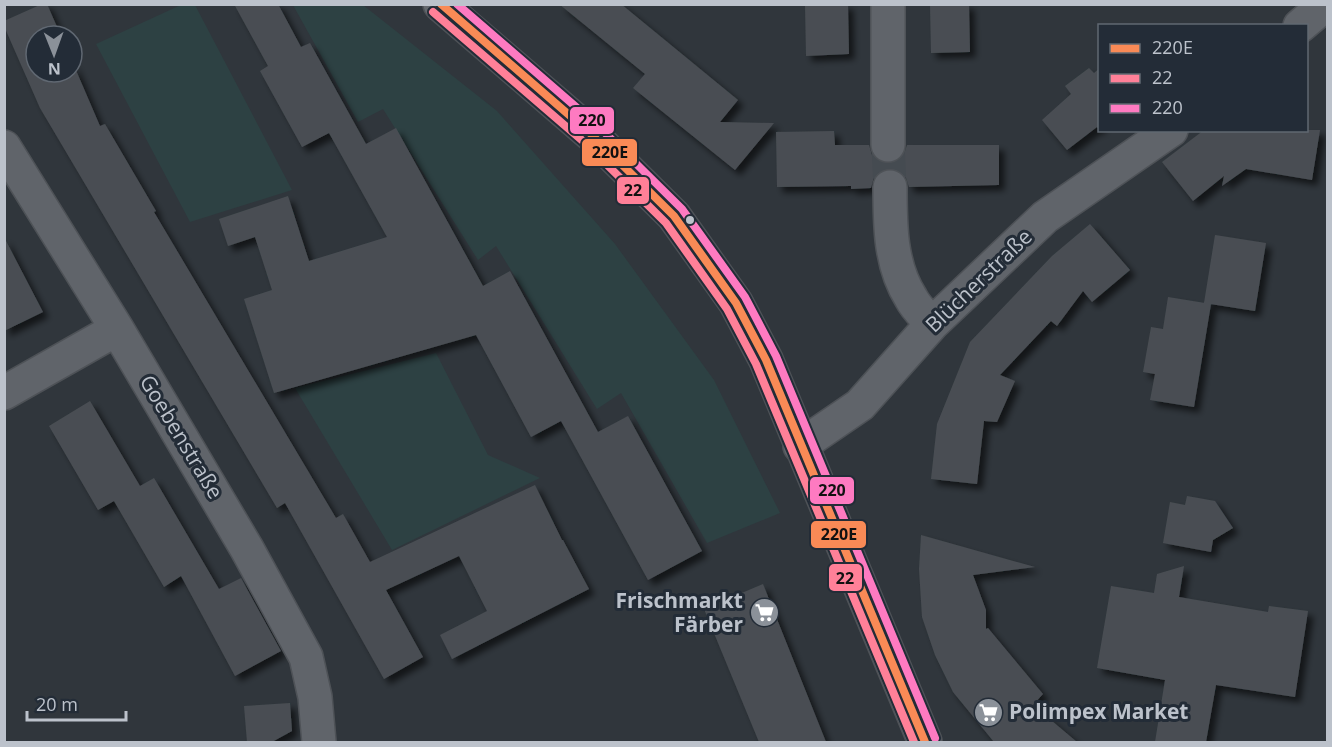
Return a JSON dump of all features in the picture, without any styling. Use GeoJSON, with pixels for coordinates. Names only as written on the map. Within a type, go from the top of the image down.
{"type":"FeatureCollection","features":[{"type":"Feature","properties":{"kind":"main road"},"geometry":{"type":"LineString","coordinates":[[440,4],[591,134],[658,200],[685,230],[736,303],[766,360],[925,742]]}},
{"type":"Feature","properties":{"kind":"street"},"geometry":{"type":"LineString","coordinates":[[888,4],[888,146]]}},
{"type":"Feature","properties":{"kind":"street"},"geometry":{"type":"LineString","coordinates":[[1302,24],[1326,4]]}},
{"type":"Feature","properties":{"kind":"street","name":"Blücherstraße"},"geometry":{"type":"LineString","coordinates":[[800,446],[860,405],[932,324],[1045,218],[1168,132]]}},
{"type":"Feature","properties":{"kind":"street","name":"Goebenstraße"},"geometry":{"type":"LineString","coordinates":[[4,147],[117,329],[247,549],[306,657],[315,697],[319,742]]}},
{"type":"Feature","properties":{"kind":"street"},"geometry":{"type":"LineString","coordinates":[[890,188],[894,259],[911,298],[932,324]]}},
{"type":"Feature","properties":{"kind":"street"},"geometry":{"type":"LineString","coordinates":[[4,393],[117,329]]}},
{"type":"Feature","properties":{"kind":"green space"},"geometry":{"type":"Polygon","coordinates":[[[183,4],[195,5],[292,190],[190,222],[96,44],[183,4]]]}},
{"type":"Feature","properties":{"kind":"green space"},"geometry":{"type":"Polygon","coordinates":[[[293,5],[363,5],[497,111],[615,244],[714,380],[780,513],[707,543],[621,393],[597,409],[496,246],[478,260],[383,109],[358,122],[293,5]]]}},
{"type":"Feature","properties":{"kind":"green space"},"geometry":{"type":"Polygon","coordinates":[[[436,353],[488,455],[540,478],[392,550],[295,388],[436,353]]]}},
{"type":"Feature","properties":{"kind":"building"},"geometry":{"type":"Polygon","coordinates":[[[42,4],[47,4],[56,24],[24,24],[24,72],[4,26],[4,21],[42,4]]]}},
{"type":"Feature","properties":{"kind":"building"},"geometry":{"type":"Polygon","coordinates":[[[234,4],[278,4],[301,47],[310,43],[366,144],[396,128],[483,286],[510,271],[598,432],[628,416],[702,551],[648,580],[561,421],[531,437],[476,335],[274,393],[244,299],[272,290],[255,237],[228,246],[219,219],[288,196],[309,261],[387,237],[329,133],[302,147],[260,71],[268,66],[234,4]]]}},
{"type":"Feature","properties":{"kind":"building"},"geometry":{"type":"Polygon","coordinates":[[[559,4],[621,4],[738,100],[720,122],[774,123],[735,170],[633,88],[645,74],[559,4]]]}},
{"type":"Feature","properties":{"kind":"building"},"geometry":{"type":"Polygon","coordinates":[[[805,4],[848,4],[849,54],[806,56],[805,4]]]}},
{"type":"Feature","properties":{"kind":"building"},"geometry":{"type":"Polygon","coordinates":[[[930,4],[969,4],[970,52],[931,53],[930,4]]]}},
{"type":"Feature","properties":{"kind":"building"},"geometry":{"type":"Polygon","coordinates":[[[1089,68],[1094,73],[1098,70],[1098,128],[1067,150],[1042,120],[1071,94],[1065,86],[1089,68]]]}},
{"type":"Feature","properties":{"kind":"building"},"geometry":{"type":"Polygon","coordinates":[[[29,84],[82,84],[100,126],[105,124],[156,211],[154,212],[336,518],[343,514],[370,562],[535,485],[589,589],[452,659],[440,635],[487,611],[459,556],[386,590],[423,657],[384,679],[285,503],[277,508],[40,108],[29,84]]]}},
{"type":"Feature","properties":{"kind":"building"},"geometry":{"type":"Polygon","coordinates":[[[1320,130],[1312,180],[1246,169],[1222,186],[1224,176],[1193,201],[1162,162],[1201,132],[1320,130]]]}},
{"type":"Feature","properties":{"kind":"building"},"geometry":{"type":"Polygon","coordinates":[[[834,131],[835,145],[869,145],[872,155],[887,164],[898,161],[907,145],[999,145],[999,185],[909,187],[900,171],[889,168],[874,177],[871,188],[777,187],[776,132],[834,131]]]}},
{"type":"Feature","properties":{"kind":"building"},"geometry":{"type":"Polygon","coordinates":[[[1090,224],[1130,270],[1092,302],[1083,291],[1057,326],[1051,321],[1000,375],[1015,381],[997,422],[984,421],[977,484],[931,479],[937,424],[970,342],[1052,256],[1090,224]]]}},
{"type":"Feature","properties":{"kind":"building"},"geometry":{"type":"Polygon","coordinates":[[[1215,235],[1266,243],[1255,311],[1204,303],[1215,235]]]}},
{"type":"Feature","properties":{"kind":"building"},"geometry":{"type":"Polygon","coordinates":[[[4,237],[43,312],[4,331],[4,237]]]}},
{"type":"Feature","properties":{"kind":"building"},"geometry":{"type":"Polygon","coordinates":[[[1168,297],[1211,304],[1194,407],[1150,400],[1155,374],[1143,372],[1151,327],[1163,329],[1168,297]]]}},
{"type":"Feature","properties":{"kind":"building"},"geometry":{"type":"Polygon","coordinates":[[[90,401],[140,486],[154,478],[219,589],[241,578],[281,651],[235,676],[181,576],[164,587],[114,501],[98,510],[49,426],[90,401]]]}},
{"type":"Feature","properties":{"kind":"building"},"geometry":{"type":"Polygon","coordinates":[[[1187,496],[1215,501],[1233,528],[1213,540],[1211,552],[1163,543],[1170,502],[1185,505],[1187,496]]]}},
{"type":"Feature","properties":{"kind":"building"},"geometry":{"type":"Polygon","coordinates":[[[921,535],[1035,567],[973,575],[986,610],[986,629],[988,628],[1043,694],[1033,705],[1077,742],[994,742],[953,692],[935,655],[922,617],[919,569],[921,535]]]}},
{"type":"Feature","properties":{"kind":"building"},"geometry":{"type":"Polygon","coordinates":[[[1184,566],[1179,597],[1268,612],[1269,606],[1308,611],[1295,697],[1216,685],[1206,742],[1155,742],[1165,680],[1097,668],[1111,586],[1154,593],[1157,574],[1184,566]]]}},
{"type":"Feature","properties":{"kind":"building"},"geometry":{"type":"Polygon","coordinates":[[[763,584],[826,742],[759,742],[704,609],[763,584]]]}},
{"type":"Feature","properties":{"kind":"building"},"geometry":{"type":"Polygon","coordinates":[[[290,703],[292,731],[272,742],[247,742],[244,706],[290,703]]]}},
{"type":"Feature","properties":{"kind":"tunnel"},"geometry":{"type":"LineString","coordinates":[[888,145],[890,187]]}},
{"type":"Feature","properties":{"kind":"transit line","name":"220E"},"geometry":{"type":"LineString","coordinates":[[441,4],[591,134],[674,216],[736,303],[766,360],[925,742]]}},
{"type":"Feature","properties":{"kind":"transit line","name":"220"},"geometry":{"type":"LineString","coordinates":[[457,4],[598,126],[682,209],[745,297],[776,356],[935,738]]}},
{"type":"Feature","properties":{"kind":"transit line","name":"22"},"geometry":{"type":"LineString","coordinates":[[433,12],[584,142],[666,223],[727,309],[756,364],[914,742]]}},
{"type":"Feature","properties":{"kind":"place","name":"Frischmarkt Färber"},"geometry":{"type":"Point","coordinates":[764,613]}},
{"type":"Feature","properties":{"kind":"place","name":"Polimpex Market"},"geometry":{"type":"Point","coordinates":[988,712]}}]}
